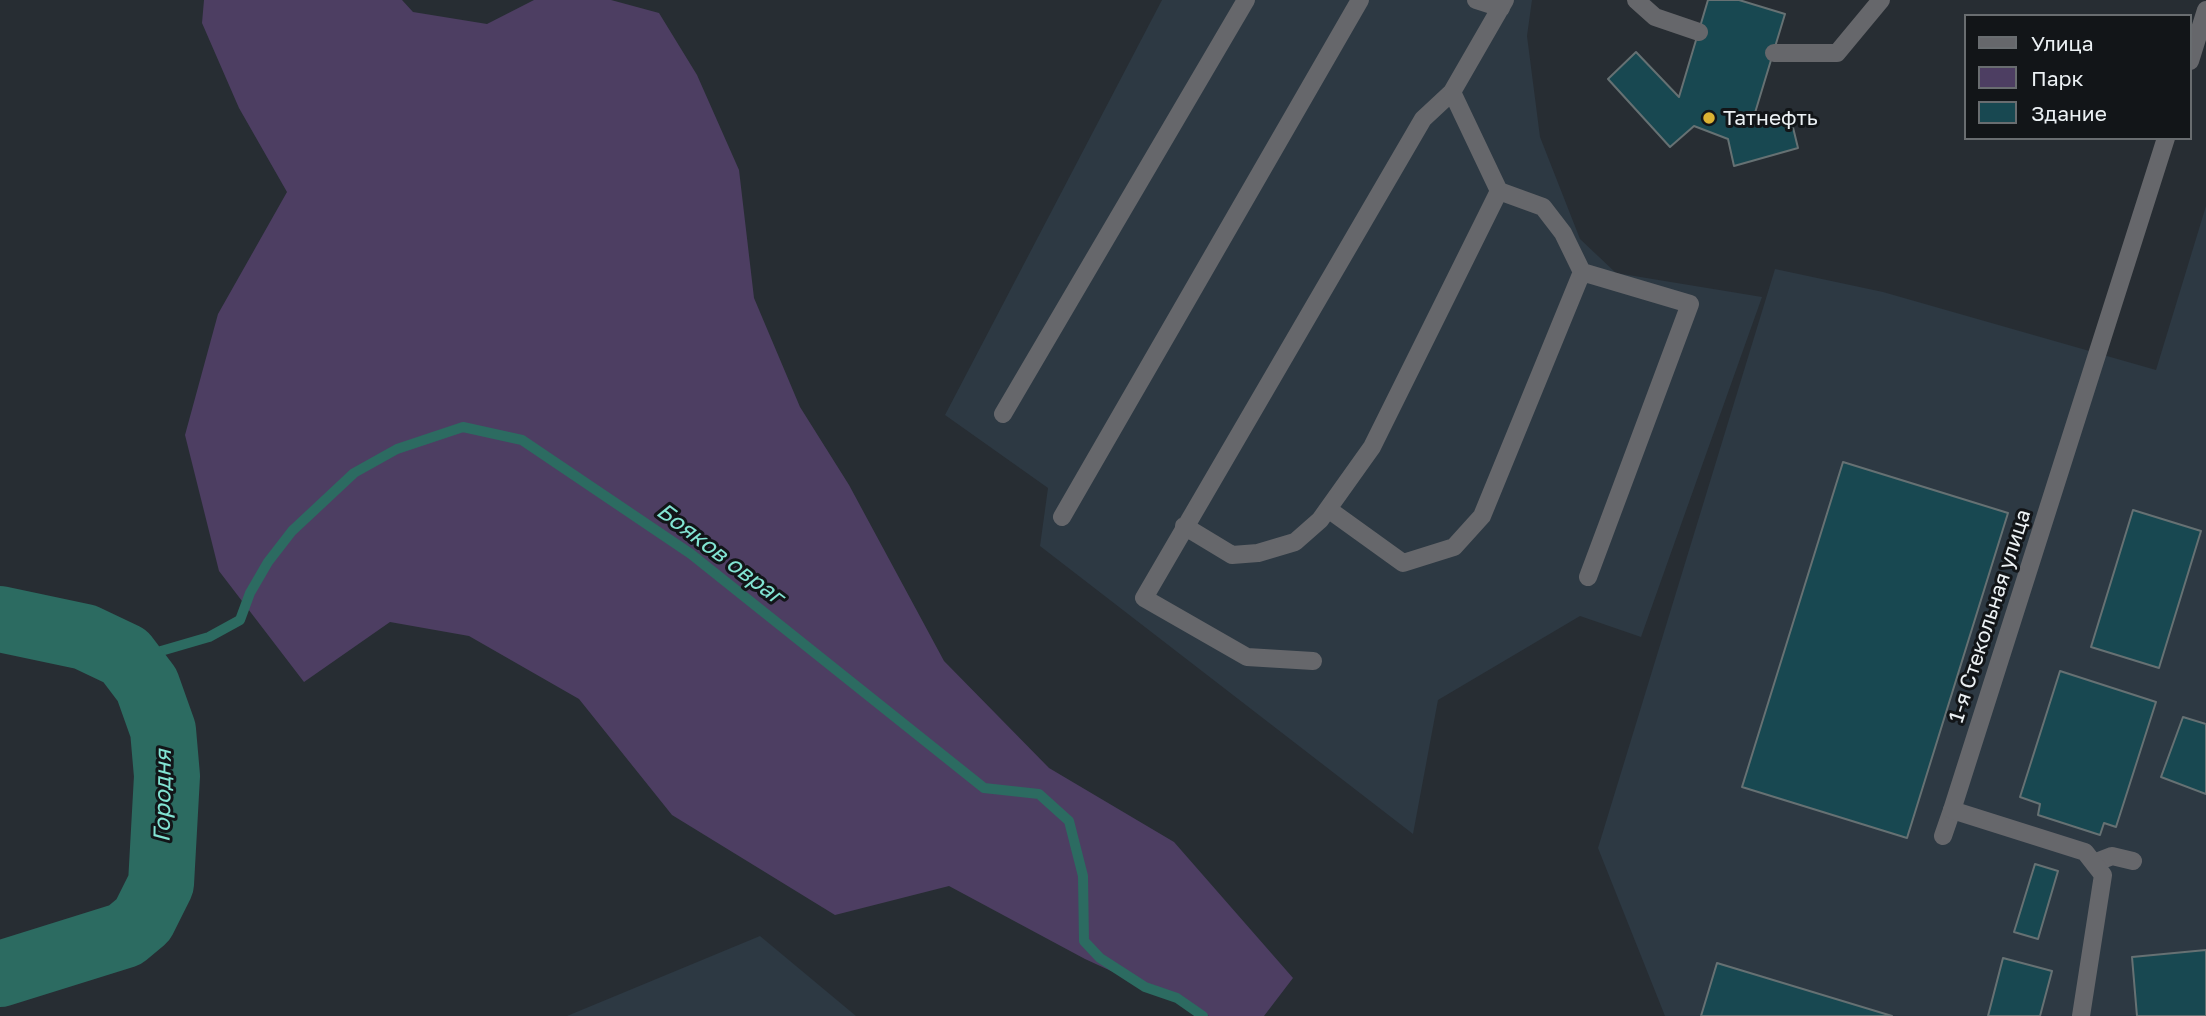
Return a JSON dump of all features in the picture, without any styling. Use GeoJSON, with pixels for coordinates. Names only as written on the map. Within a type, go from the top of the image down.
{"type":"FeatureCollection","features":[{"type":"Feature","properties":{"kind":"street"},"geometry":{"type":"LineString","coordinates":[[1003,414],[1245,0]]}},
{"type":"Feature","properties":{"kind":"street"},"geometry":{"type":"LineString","coordinates":[[1062,517],[1360,0]]}},
{"type":"Feature","properties":{"kind":"street"},"geometry":{"type":"LineString","coordinates":[[1313,661],[1247,657],[1144,598],[1423,119],[1452,92],[1503,4],[1476,0]]}},
{"type":"Feature","properties":{"kind":"street"},"geometry":{"type":"LineString","coordinates":[[1636,0],[1656,17],[1699,32]]}},
{"type":"Feature","properties":{"kind":"street"},"geometry":{"type":"LineString","coordinates":[[1774,53],[1837,53],[1881,0]]}},
{"type":"Feature","properties":{"kind":"street"},"geometry":{"type":"LineString","coordinates":[[2192,55],[2206,10]]}},
{"type":"Feature","properties":{"kind":"street"},"geometry":{"type":"LineString","coordinates":[[1452,92],[1499,191],[1543,207],[1563,233],[1582,272],[1690,304],[1588,576]]}},
{"type":"Feature","properties":{"kind":"street","name":"1-я Стекольная улица"},"geometry":{"type":"LineString","coordinates":[[1943,836],[2165,140]]}},
{"type":"Feature","properties":{"kind":"street"},"geometry":{"type":"LineString","coordinates":[[1184,526],[1231,555],[1258,553],[1295,542],[1320,520],[1372,447],[1499,191]]}},
{"type":"Feature","properties":{"kind":"street"},"geometry":{"type":"LineString","coordinates":[[1328,509],[1403,563],[1454,547],[1482,516],[1582,272]]}},
{"type":"Feature","properties":{"kind":"street"},"geometry":{"type":"LineString","coordinates":[[1952,810],[2085,852],[2103,875],[2081,1016]]}},
{"type":"Feature","properties":{"kind":"street"},"geometry":{"type":"LineString","coordinates":[[2094,863],[2112,856],[2133,861]]}},
{"type":"Feature","properties":{"kind":"shaded area"},"geometry":{"type":"Polygon","coordinates":[[[1162,0],[1532,0],[1527,36],[1540,137],[1580,239],[1616,273],[1762,297],[1641,637],[1580,616],[1438,700],[1413,834],[1040,546],[1048,488],[945,415],[1162,0]]]}},
{"type":"Feature","properties":{"kind":"shaded area"},"geometry":{"type":"Polygon","coordinates":[[[2206,206],[2206,1016],[1665,1016],[1598,848],[1775,269],[1883,292],[2156,370],[2206,206]]]}},
{"type":"Feature","properties":{"kind":"shaded area"},"geometry":{"type":"Polygon","coordinates":[[[760,936],[856,1016],[567,1016],[760,936]]]}},
{"type":"Feature","properties":{"kind":"green space"},"geometry":{"type":"Polygon","coordinates":[[[204,0],[402,0],[413,12],[487,24],[534,0],[611,0],[659,13],[697,75],[739,170],[754,298],[800,407],[849,485],[944,661],[1049,768],[1174,842],[1293,978],[1264,1016],[1209,1016],[1085,959],[949,886],[835,915],[672,815],[579,699],[469,636],[390,622],[304,682],[219,571],[185,435],[218,314],[287,192],[239,108],[202,23],[204,0]]]}},
{"type":"Feature","properties":{"kind":"building"},"geometry":{"type":"Polygon","coordinates":[[[1708,0],[1739,0],[1785,14],[1751,126],[1790,115],[1798,148],[1734,166],[1728,139],[1694,126],[1670,147],[1608,79],[1636,52],[1679,97],[1708,0]]]}},
{"type":"Feature","properties":{"kind":"building"},"geometry":{"type":"Polygon","coordinates":[[[1843,462],[2008,513],[1907,838],[1742,787],[1843,462]]]}},
{"type":"Feature","properties":{"kind":"building"},"geometry":{"type":"Polygon","coordinates":[[[2133,510],[2201,531],[2159,668],[2091,647],[2133,510]]]}},
{"type":"Feature","properties":{"kind":"building"},"geometry":{"type":"Polygon","coordinates":[[[2060,671],[2156,702],[2116,827],[2104,823],[2100,835],[2038,815],[2040,804],[2020,797],[2060,671]]]}},
{"type":"Feature","properties":{"kind":"building"},"geometry":{"type":"Polygon","coordinates":[[[2183,717],[2206,724],[2206,794],[2161,777],[2183,717]]]}},
{"type":"Feature","properties":{"kind":"building"},"geometry":{"type":"Polygon","coordinates":[[[2035,864],[2058,871],[2038,939],[2014,932],[2035,864]]]}},
{"type":"Feature","properties":{"kind":"building"},"geometry":{"type":"Polygon","coordinates":[[[2206,950],[2206,1016],[2137,1016],[2132,957],[2206,950]]]}},
{"type":"Feature","properties":{"kind":"building"},"geometry":{"type":"Polygon","coordinates":[[[2003,958],[2052,971],[2040,1016],[1988,1016],[2003,958]]]}},
{"type":"Feature","properties":{"kind":"building"},"geometry":{"type":"Polygon","coordinates":[[[1717,963],[1892,1016],[1701,1016],[1717,963]]]}},
{"type":"Feature","properties":{"kind":"waterway","name":"Бояков овраг"},"geometry":{"type":"LineString","coordinates":[[135,669],[161,651],[209,637],[240,620],[250,593],[268,562],[292,531],[354,473],[397,449],[463,427],[522,440],[691,554],[984,788],[1039,794],[1069,821],[1083,876],[1084,941],[1100,958],[1145,987],[1177,998],[1203,1016]]}},
{"type":"Feature","properties":{"kind":"waterway","name":"Городня"},"geometry":{"type":"LineString","coordinates":[[0,619],[85,637],[125,656],[147,685],[163,730],[167,776],[161,884],[143,920],[125,935],[0,974]]}},
{"type":"Feature","properties":{"kind":"place","name":"Татнефть"},"geometry":{"type":"Point","coordinates":[1709,118]}}]}
